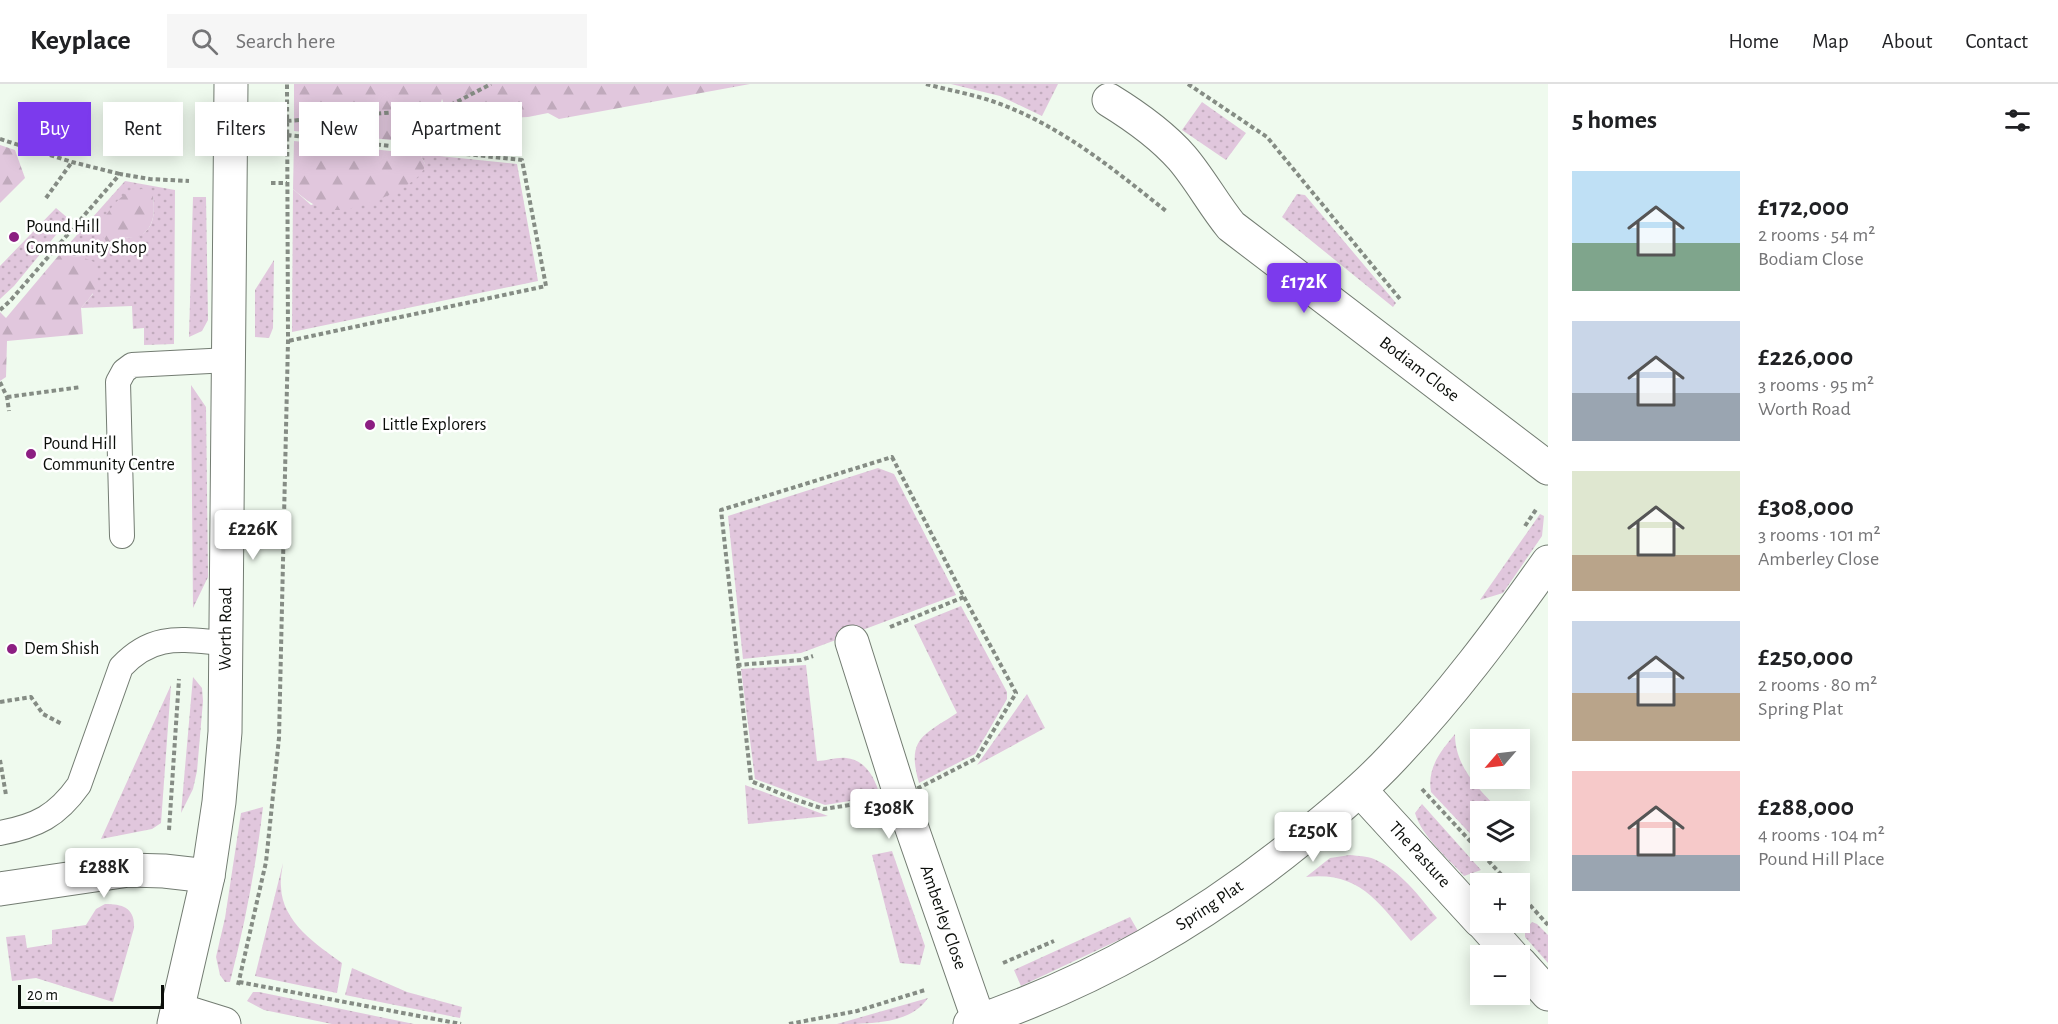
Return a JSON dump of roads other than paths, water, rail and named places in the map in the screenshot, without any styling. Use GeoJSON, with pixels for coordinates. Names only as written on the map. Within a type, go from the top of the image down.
{"type":"FeatureCollection","features":[{"type":"Feature","properties":{"kind":"street","name":"Worth Road"},"geometry":{"type":"LineString","coordinates":[[177,1017],[208,876],[219,802],[225,732],[231,84]]}},
{"type":"Feature","properties":{"kind":"street","name":"Bodiam Close"},"geometry":{"type":"LineString","coordinates":[[1108,100],[1140,119],[1181,157],[1215,207],[1231,226],[1548,468]]}},
{"type":"Feature","properties":{"kind":"street","name":"Spring Plat"},"geometry":{"type":"LineString","coordinates":[[975,1022],[1087,978],[1159,939],[1220,901],[1276,861],[1360,789],[1393,757],[1452,690],[1548,562]]}},
{"type":"Feature","properties":{"kind":"street","name":"Amberley Close"},"geometry":{"type":"LineString","coordinates":[[852,642],[901,797],[966,978],[975,1022]]}},
{"type":"Feature","properties":{"kind":"street","name":"The Pasture"},"geometry":{"type":"LineString","coordinates":[[1360,789],[1470,910]]}},
{"type":"Feature","properties":{"kind":"street"},"geometry":{"type":"LineString","coordinates":[[0,889],[129,870],[208,876]]}},
{"type":"Feature","properties":{"kind":"street","name":"The Pasture"},"geometry":{"type":"LineString","coordinates":[[1491,933],[1502,945]]}},
{"type":"Feature","properties":{"kind":"street"},"geometry":{"type":"LineString","coordinates":[[1530,974],[1548,994]]}},
{"type":"Feature","properties":{"kind":"street"},"geometry":{"type":"LineString","coordinates":[[177,1017],[224,1024]]}},
{"type":"Feature","properties":{"kind":"lane"},"geometry":{"type":"LineString","coordinates":[[122,536],[118,382],[124,371],[132,365],[229,360]]}},
{"type":"Feature","properties":{"kind":"lane"},"geometry":{"type":"LineString","coordinates":[[0,833],[39,822],[54,813],[69,799],[79,785],[121,667],[132,655],[146,646],[162,642],[181,640],[226,643]]}},
{"type":"Feature","properties":{"kind":"place","name":"Pound Hill Community Shop"},"geometry":{"type":"Point","coordinates":[14,237]}},
{"type":"Feature","properties":{"kind":"place","name":"Little Explorers"},"geometry":{"type":"Point","coordinates":[370,425]}},
{"type":"Feature","properties":{"kind":"place","name":"Pound Hill Community Centre"},"geometry":{"type":"Point","coordinates":[31,454]}},
{"type":"Feature","properties":{"kind":"place","name":"Dem Shish"},"geometry":{"type":"Point","coordinates":[12,649]}}]}
